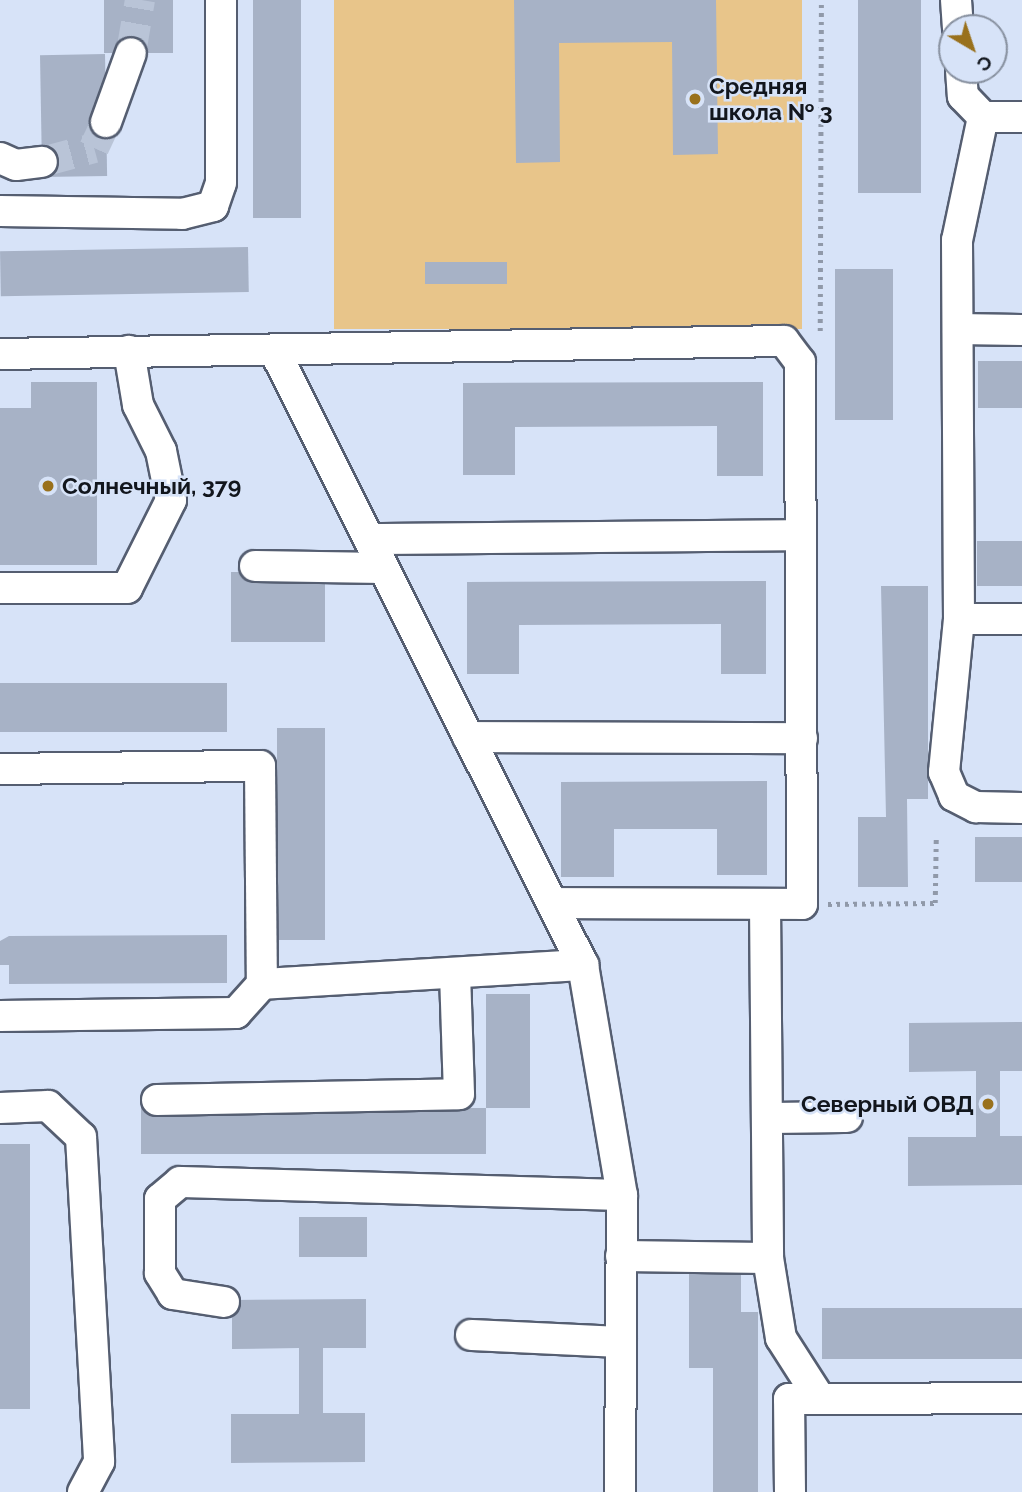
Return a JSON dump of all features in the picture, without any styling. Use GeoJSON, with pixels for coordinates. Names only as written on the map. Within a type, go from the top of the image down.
{"type":"FeatureCollection","features":[{"type":"Feature","properties":{"kind":"street"},"geometry":{"type":"LineString","coordinates":[[0,211],[182,214],[214,205],[221,183],[221,0]]}},
{"type":"Feature","properties":{"kind":"street"},"geometry":{"type":"LineString","coordinates":[[106,122],[131,53]]}},
{"type":"Feature","properties":{"kind":"street"},"geometry":{"type":"LineString","coordinates":[[962,84],[963,96],[984,117],[1022,117]]}},
{"type":"Feature","properties":{"kind":"street"},"geometry":{"type":"LineString","coordinates":[[984,117],[957,240],[959,619],[944,772],[954,796],[976,807],[1022,808]]}},
{"type":"Feature","properties":{"kind":"street"},"geometry":{"type":"LineString","coordinates":[[0,158],[16,165],[42,162]]}},
{"type":"Feature","properties":{"kind":"street"},"geometry":{"type":"LineString","coordinates":[[958,330],[1022,330]]}},
{"type":"Feature","properties":{"kind":"street"},"geometry":{"type":"LineString","coordinates":[[0,354],[784,341],[800,362],[802,904],[552,903]]}},
{"type":"Feature","properties":{"kind":"street"},"geometry":{"type":"LineString","coordinates":[[274,350],[583,965],[622,1195],[620,1492]]}},
{"type":"Feature","properties":{"kind":"street"},"geometry":{"type":"LineString","coordinates":[[0,588],[127,588],[171,500],[161,451],[138,405],[129,351]]}},
{"type":"Feature","properties":{"kind":"street"},"geometry":{"type":"LineString","coordinates":[[369,539],[801,535]]}},
{"type":"Feature","properties":{"kind":"street"},"geometry":{"type":"LineString","coordinates":[[255,566],[383,568]]}},
{"type":"Feature","properties":{"kind":"street"},"geometry":{"type":"LineString","coordinates":[[959,619],[1022,619]]}},
{"type":"Feature","properties":{"kind":"street"},"geometry":{"type":"LineString","coordinates":[[468,737],[802,738]]}},
{"type":"Feature","properties":{"kind":"street"},"geometry":{"type":"LineString","coordinates":[[0,769],[260,766],[262,984],[236,1013],[0,1016]]}},
{"type":"Feature","properties":{"kind":"street"},"geometry":{"type":"LineString","coordinates":[[765,904],[769,1118],[768,1258],[781,1338],[820,1399]]}},
{"type":"Feature","properties":{"kind":"street"},"geometry":{"type":"LineString","coordinates":[[262,984],[583,965]]}},
{"type":"Feature","properties":{"kind":"street"},"geometry":{"type":"LineString","coordinates":[[157,1100],[459,1094],[455,974]]}},
{"type":"Feature","properties":{"kind":"street"},"geometry":{"type":"LineString","coordinates":[[0,1108],[48,1106],[81,1137],[99,1462],[83,1492]]}},
{"type":"Feature","properties":{"kind":"street"},"geometry":{"type":"LineString","coordinates":[[769,1118],[847,1117]]}},
{"type":"Feature","properties":{"kind":"street"},"geometry":{"type":"LineString","coordinates":[[224,1302],[173,1294],[160,1273],[160,1199],[180,1182],[622,1195]]}},
{"type":"Feature","properties":{"kind":"street"},"geometry":{"type":"LineString","coordinates":[[621,1256],[768,1258]]}},
{"type":"Feature","properties":{"kind":"street"},"geometry":{"type":"LineString","coordinates":[[471,1335],[621,1342]]}},
{"type":"Feature","properties":{"kind":"street"},"geometry":{"type":"LineString","coordinates":[[790,1492],[789,1399],[1022,1398]]}},
{"type":"Feature","properties":{"kind":"path"},"geometry":{"type":"LineString","coordinates":[[820,331],[821,0]]}},
{"type":"Feature","properties":{"kind":"path"},"geometry":{"type":"LineString","coordinates":[[802,904],[935,904],[936,837]]}},
{"type":"Feature","properties":{"kind":"shaded area"},"geometry":{"type":"Polygon","coordinates":[[[334,0],[802,0],[802,329],[334,329],[334,0]]]}},
{"type":"Feature","properties":{"kind":"building"},"geometry":{"type":"Polygon","coordinates":[[[104,0],[173,0],[173,53],[104,53],[104,0]]]}},
{"type":"Feature","properties":{"kind":"building"},"geometry":{"type":"Polygon","coordinates":[[[253,0],[301,0],[301,218],[253,218],[253,0]]]}},
{"type":"Feature","properties":{"kind":"building","name":"Средняя школа № 3"},"geometry":{"type":"Polygon","coordinates":[[[514,0],[716,0],[718,154],[673,155],[672,42],[559,43],[560,162],[516,163],[514,0]]]}},
{"type":"Feature","properties":{"kind":"building"},"geometry":{"type":"Polygon","coordinates":[[[858,0],[921,0],[921,193],[858,193],[858,0]]]}},
{"type":"Feature","properties":{"kind":"building"},"geometry":{"type":"Polygon","coordinates":[[[105,54],[107,176],[42,177],[40,55],[105,54]]]}},
{"type":"Feature","properties":{"kind":"building"},"geometry":{"type":"Polygon","coordinates":[[[248,247],[249,292],[1,296],[0,251],[248,247]]]}},
{"type":"Feature","properties":{"kind":"building"},"geometry":{"type":"Polygon","coordinates":[[[425,262],[507,262],[507,284],[425,284],[425,262]]]}},
{"type":"Feature","properties":{"kind":"building"},"geometry":{"type":"Polygon","coordinates":[[[835,269],[893,269],[893,420],[835,420],[835,269]]]}},
{"type":"Feature","properties":{"kind":"building"},"geometry":{"type":"Polygon","coordinates":[[[978,361],[1022,361],[1022,408],[978,408],[978,361]]]}},
{"type":"Feature","properties":{"kind":"building","name":"Солнечный, 379"},"geometry":{"type":"Polygon","coordinates":[[[31,382],[97,382],[97,565],[0,565],[0,408],[31,408],[31,382]]]}},
{"type":"Feature","properties":{"kind":"building"},"geometry":{"type":"Polygon","coordinates":[[[763,382],[763,476],[717,476],[717,426],[515,427],[515,475],[463,475],[463,383],[763,382]]]}},
{"type":"Feature","properties":{"kind":"building"},"geometry":{"type":"Polygon","coordinates":[[[977,541],[1022,541],[1022,586],[977,586],[977,541]]]}},
{"type":"Feature","properties":{"kind":"building"},"geometry":{"type":"Polygon","coordinates":[[[231,572],[325,572],[325,642],[231,642],[231,572]]]}},
{"type":"Feature","properties":{"kind":"building"},"geometry":{"type":"Polygon","coordinates":[[[766,581],[766,674],[721,674],[721,624],[519,625],[519,674],[467,674],[467,582],[766,581]]]}},
{"type":"Feature","properties":{"kind":"building"},"geometry":{"type":"Polygon","coordinates":[[[881,586],[928,586],[928,799],[907,799],[908,887],[858,887],[858,817],[886,817],[881,586]]]}},
{"type":"Feature","properties":{"kind":"building"},"geometry":{"type":"Polygon","coordinates":[[[0,683],[227,683],[227,732],[0,732],[0,683]]]}},
{"type":"Feature","properties":{"kind":"building"},"geometry":{"type":"Polygon","coordinates":[[[277,728],[325,728],[325,940],[277,940],[277,728]]]}},
{"type":"Feature","properties":{"kind":"building"},"geometry":{"type":"Polygon","coordinates":[[[767,781],[767,875],[717,875],[717,829],[614,829],[614,877],[561,877],[561,782],[767,781]]]}},
{"type":"Feature","properties":{"kind":"building"},"geometry":{"type":"Polygon","coordinates":[[[975,837],[1022,837],[1022,882],[975,882],[975,837]]]}},
{"type":"Feature","properties":{"kind":"building"},"geometry":{"type":"Polygon","coordinates":[[[227,935],[227,983],[9,984],[9,965],[0,965],[0,941],[9,936],[227,935]]]}},
{"type":"Feature","properties":{"kind":"building"},"geometry":{"type":"Polygon","coordinates":[[[486,994],[530,994],[530,1108],[486,1108],[486,994]]]}},
{"type":"Feature","properties":{"kind":"building","name":"Северный ОВД"},"geometry":{"type":"Polygon","coordinates":[[[1022,1022],[1022,1071],[1000,1071],[1000,1136],[1022,1136],[1022,1185],[908,1186],[908,1137],[976,1137],[976,1071],[909,1072],[909,1023],[1022,1022]]]}},
{"type":"Feature","properties":{"kind":"building"},"geometry":{"type":"Polygon","coordinates":[[[141,1108],[486,1108],[486,1154],[141,1154],[141,1108]]]}},
{"type":"Feature","properties":{"kind":"building"},"geometry":{"type":"Polygon","coordinates":[[[0,1144],[30,1144],[30,1409],[0,1409],[0,1144]]]}},
{"type":"Feature","properties":{"kind":"building"},"geometry":{"type":"Polygon","coordinates":[[[299,1217],[367,1217],[367,1257],[299,1257],[299,1217]]]}},
{"type":"Feature","properties":{"kind":"building"},"geometry":{"type":"Polygon","coordinates":[[[689,1267],[741,1267],[741,1312],[758,1312],[758,1492],[713,1492],[713,1368],[689,1368],[689,1267]]]}},
{"type":"Feature","properties":{"kind":"building"},"geometry":{"type":"Polygon","coordinates":[[[366,1299],[366,1348],[323,1348],[323,1413],[365,1413],[365,1462],[231,1463],[231,1414],[299,1414],[299,1348],[232,1349],[232,1300],[366,1299]]]}},
{"type":"Feature","properties":{"kind":"building"},"geometry":{"type":"Polygon","coordinates":[[[822,1308],[1022,1308],[1022,1359],[822,1359],[822,1308]]]}},
{"type":"Feature","properties":{"kind":"tunnel"},"geometry":{"type":"LineString","coordinates":[[131,53],[140,0]]}},
{"type":"Feature","properties":{"kind":"tunnel"},"geometry":{"type":"LineString","coordinates":[[42,162],[94,148],[106,122]]}},
{"type":"Feature","properties":{"kind":"place","name":"Средняя школа № 3"},"geometry":{"type":"Point","coordinates":[695,99]}},
{"type":"Feature","properties":{"kind":"place","name":"Солнечный, 379"},"geometry":{"type":"Point","coordinates":[48,486]}},
{"type":"Feature","properties":{"kind":"place","name":"Северный ОВД"},"geometry":{"type":"Point","coordinates":[988,1104]}}]}
